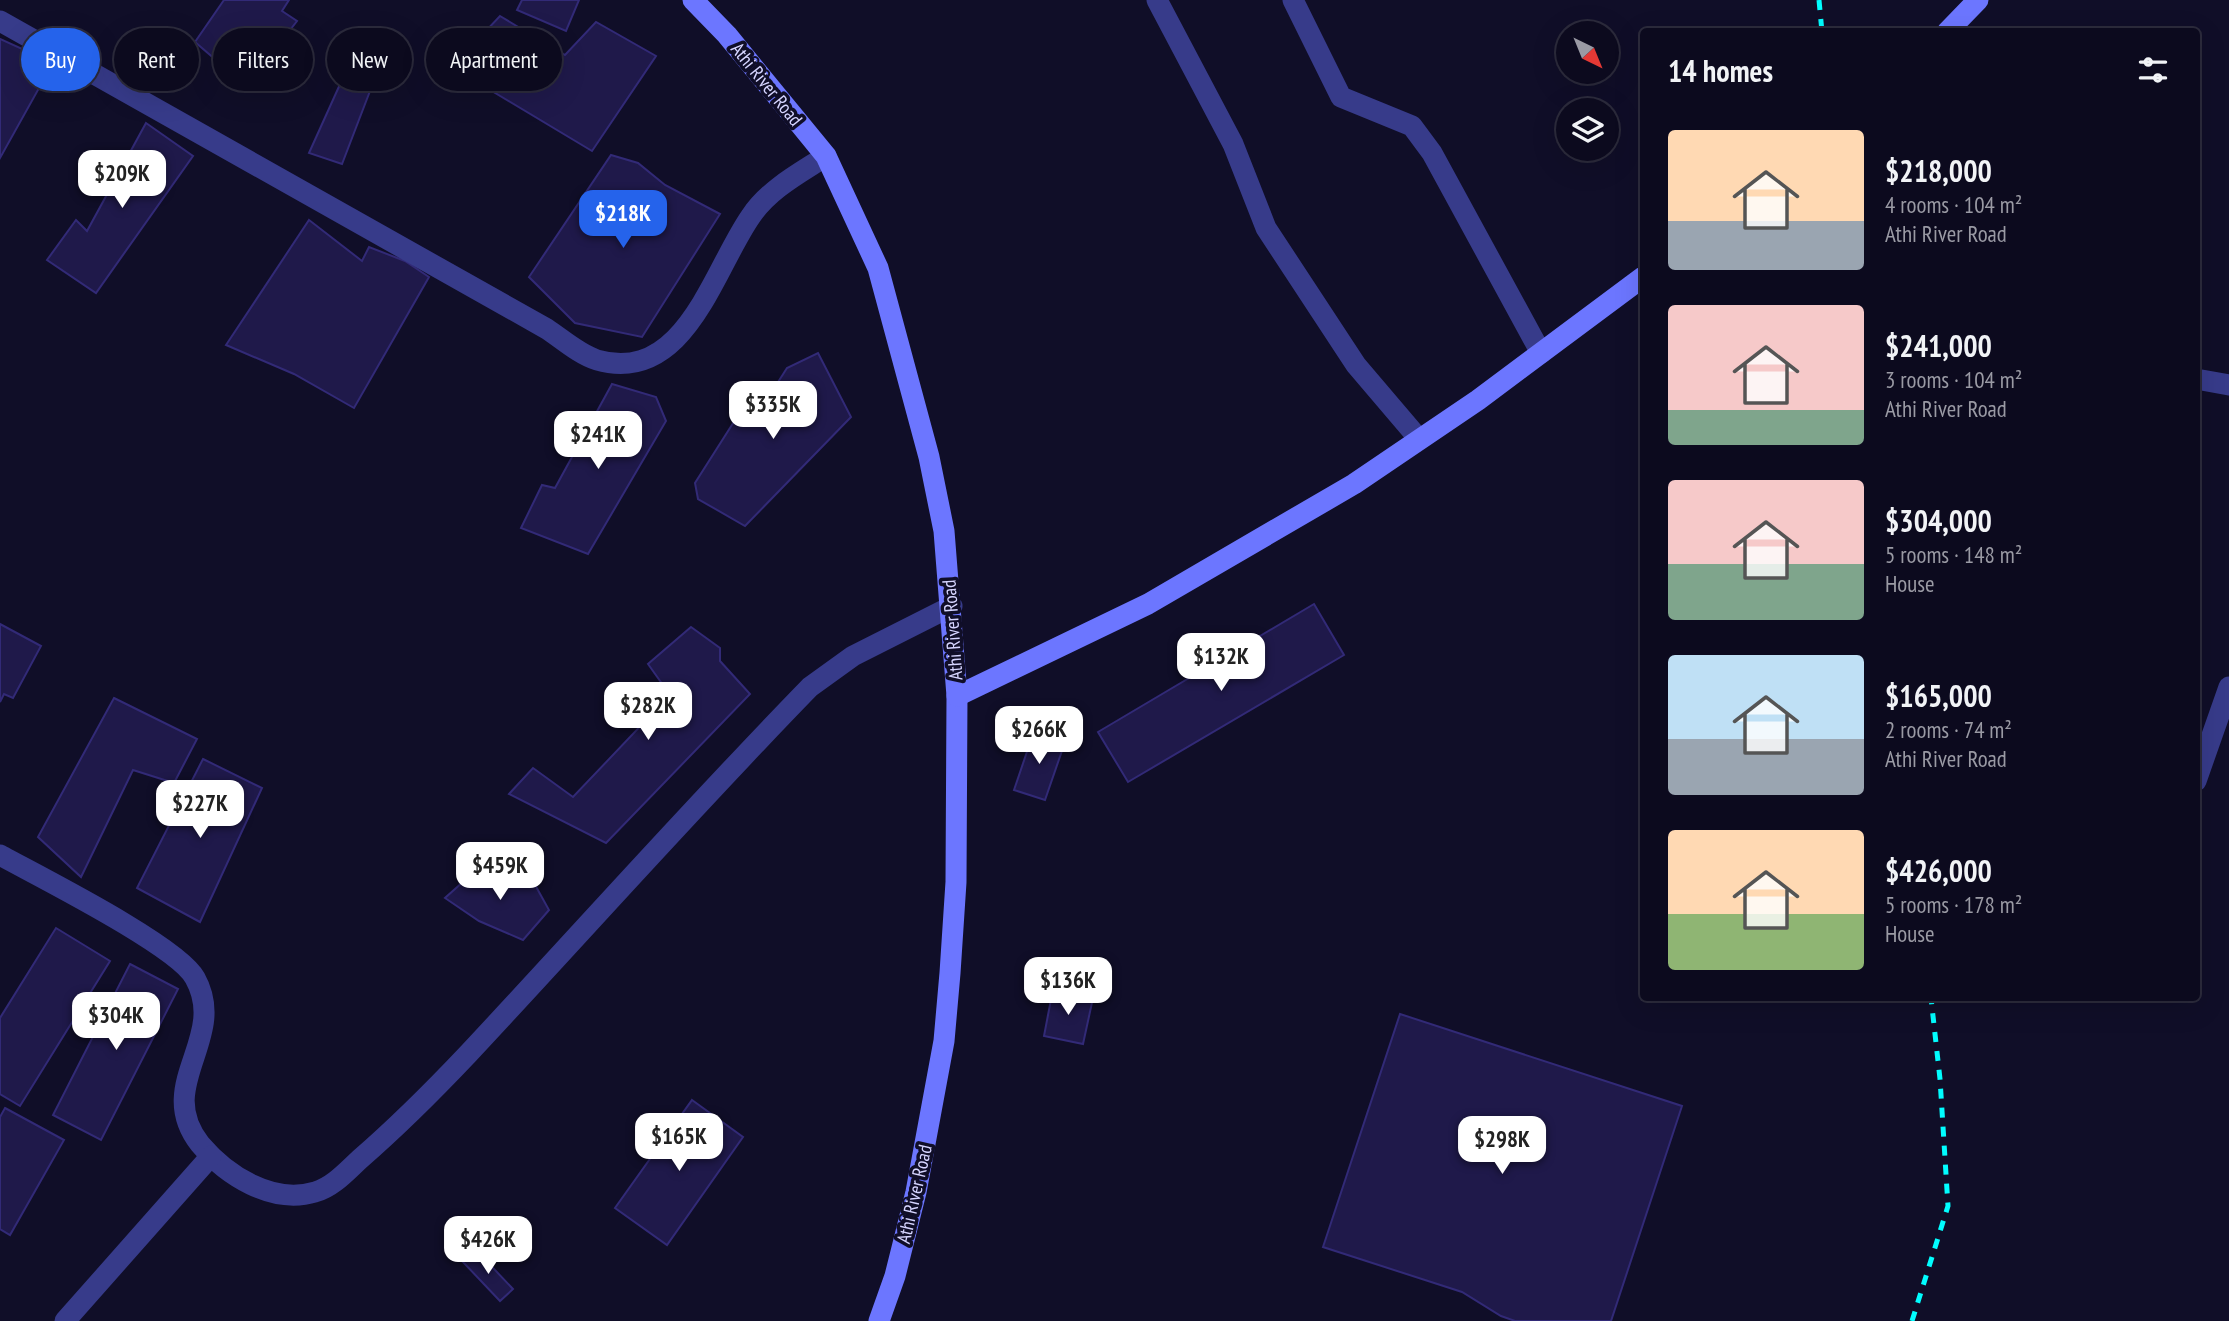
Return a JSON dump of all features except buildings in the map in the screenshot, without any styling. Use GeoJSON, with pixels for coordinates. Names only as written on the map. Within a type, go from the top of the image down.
{"type":"FeatureCollection","features":[{"type":"Feature","properties":{"kind":"main road","name":"Athi River Road"},"geometry":{"type":"LineString","coordinates":[[693,0],[727,35],[826,156],[878,268],[932,469],[944,531],[957,696],[956,882],[944,1041],[916,1192],[895,1276],[879,1321]]}},
{"type":"Feature","properties":{"kind":"main road"},"geometry":{"type":"LineString","coordinates":[[1951,28],[1978,0]]}},
{"type":"Feature","properties":{"kind":"main road"},"geometry":{"type":"LineString","coordinates":[[957,696],[1148,604],[1354,484],[1541,353],[1640,279]]}},
{"type":"Feature","properties":{"kind":"street"},"geometry":{"type":"LineString","coordinates":[[1157,0],[1233,144],[1266,228],[1356,365],[1419,439]]}},
{"type":"Feature","properties":{"kind":"street"},"geometry":{"type":"LineString","coordinates":[[1293,0],[1340,97],[1412,125],[1432,153],[1541,353]]}},
{"type":"Feature","properties":{"kind":"street"},"geometry":{"type":"LineString","coordinates":[[0,21],[547,329],[595,360],[630,365],[656,354],[678,339],[726,263],[751,216],[769,194],[826,156]]}},
{"type":"Feature","properties":{"kind":"street"},"geometry":{"type":"LineString","coordinates":[[2200,380],[2229,385]]}},
{"type":"Feature","properties":{"kind":"street"},"geometry":{"type":"LineString","coordinates":[[0,855],[147,938],[194,975],[204,998],[206,1023],[184,1090],[185,1118],[198,1141],[211,1156],[237,1178],[263,1190],[289,1195],[315,1192],[335,1181],[420,1105],[810,687],[853,656],[952,606]]}},
{"type":"Feature","properties":{"kind":"street"},"geometry":{"type":"LineString","coordinates":[[2200,770],[2229,687]]}},
{"type":"Feature","properties":{"kind":"street"},"geometry":{"type":"LineString","coordinates":[[65,1321],[211,1156]]}},
{"type":"Feature","properties":{"kind":"railway"},"geometry":{"type":"LineString","coordinates":[[1819,0],[1822,28]]}},
{"type":"Feature","properties":{"kind":"railway"},"geometry":{"type":"LineString","coordinates":[[1912,1321],[1948,1206],[1940,1079],[1931,1001]]}}]}
